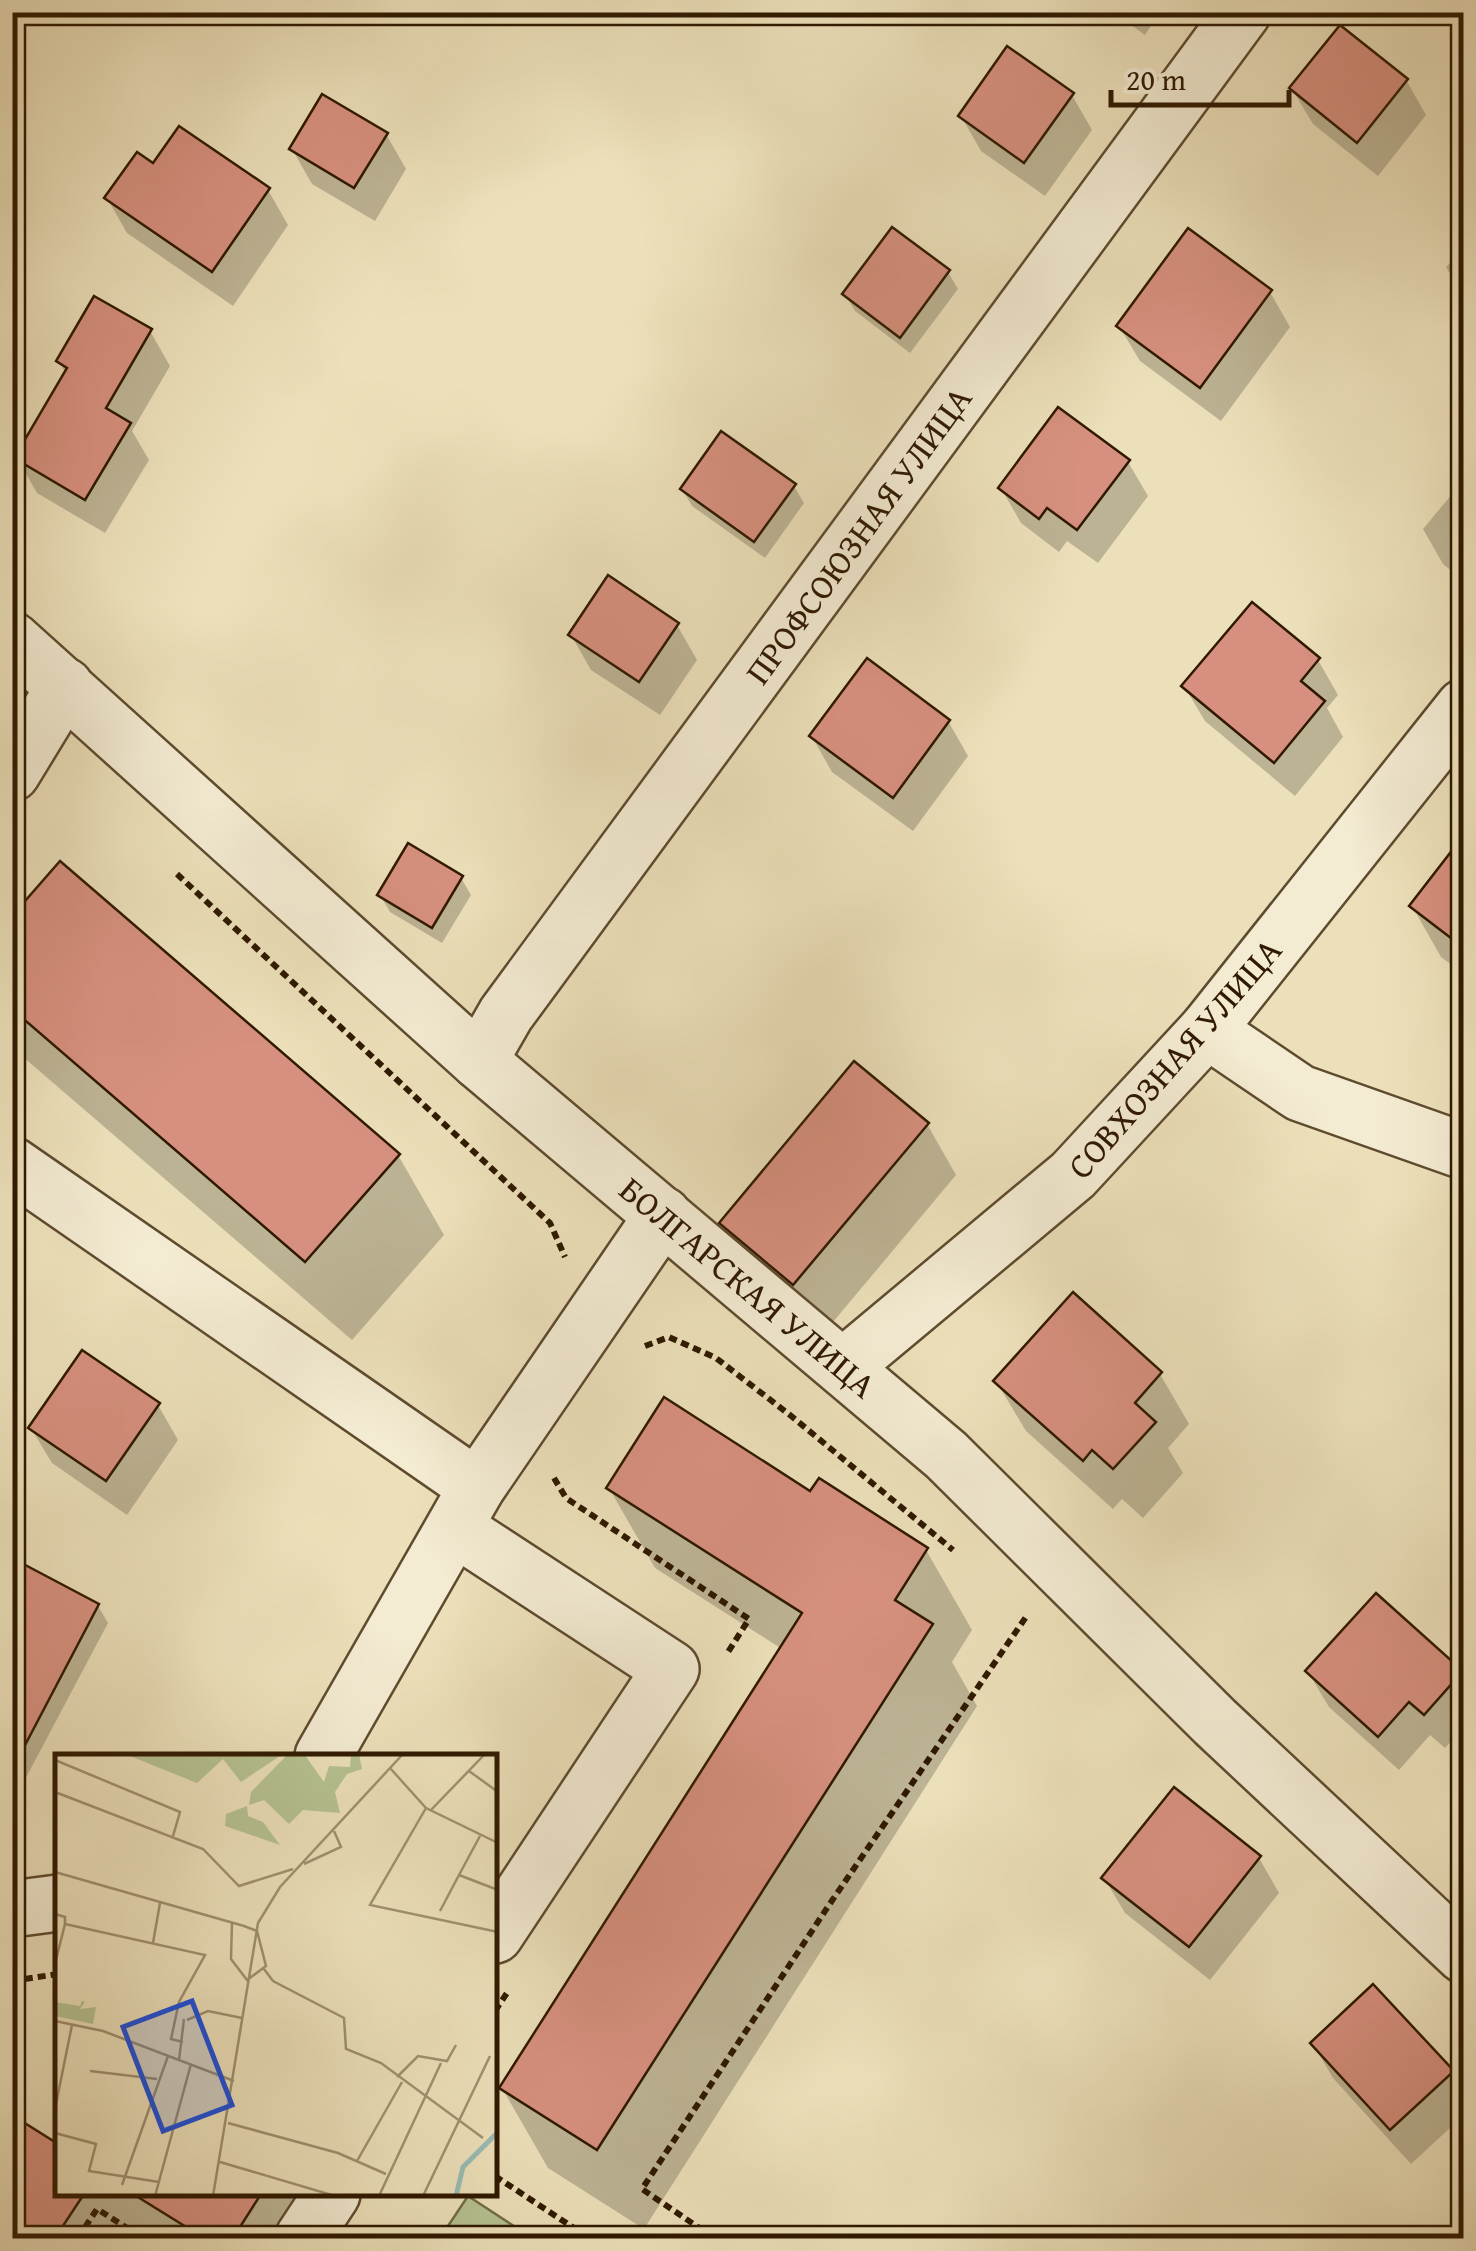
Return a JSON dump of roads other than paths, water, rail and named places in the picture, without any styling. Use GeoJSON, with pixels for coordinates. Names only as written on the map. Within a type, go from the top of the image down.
{"type":"FeatureCollection","features":[{"type":"Feature","properties":{"kind":"street","name":"ПРОФСОЮЗНАЯ УЛИЦА"},"geometry":{"type":"LineString","coordinates":[[479,1060],[506,1014],[1243,12]]}},
{"type":"Feature","properties":{"kind":"street","name":"БОЛГАРСКАЯ УЛИЦА"},"geometry":{"type":"LineString","coordinates":[[12,640],[479,1060],[946,1455],[1214,1722],[1464,1956]]}},
{"type":"Feature","properties":{"kind":"street"},"geometry":{"type":"LineString","coordinates":[[12,773],[65,686]]}},
{"type":"Feature","properties":{"kind":"street","name":"СОВХОЗНАЯ УЛИЦА"},"geometry":{"type":"LineString","coordinates":[[843,1367],[1073,1175],[1207,1030],[1464,707]]}},
{"type":"Feature","properties":{"kind":"street"},"geometry":{"type":"LineString","coordinates":[[1207,1030],[1300,1093],[1464,1150]]}},
{"type":"Feature","properties":{"kind":"street"},"geometry":{"type":"LineString","coordinates":[[12,1165],[466,1508],[670,1669],[506,1957]]}},
{"type":"Feature","properties":{"kind":"street"},"geometry":{"type":"LineString","coordinates":[[323,1754],[466,1508],[663,1215]]}},
{"type":"Feature","properties":{"kind":"street"},"geometry":{"type":"LineString","coordinates":[[12,1909],[55,1903]]}},
{"type":"Feature","properties":{"kind":"street"},"geometry":{"type":"LineString","coordinates":[[303,2238],[331,2196]]}}]}
